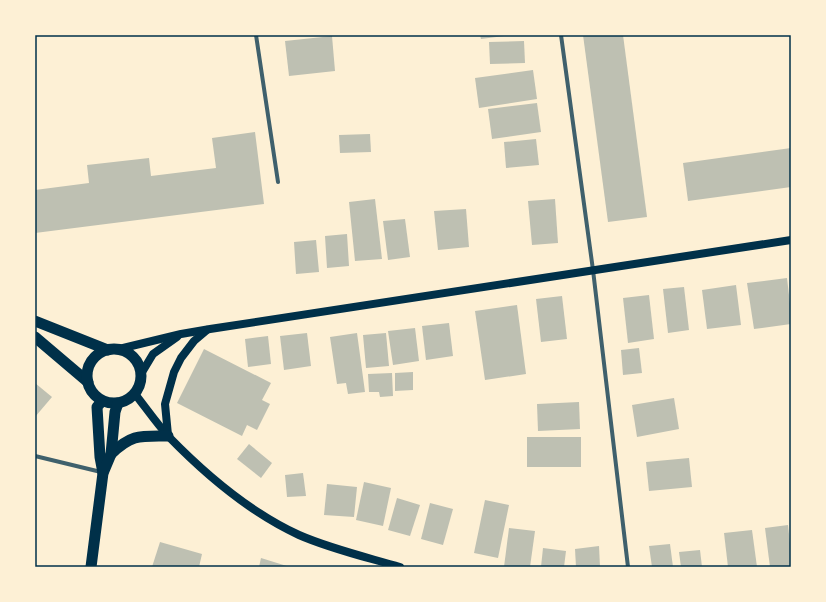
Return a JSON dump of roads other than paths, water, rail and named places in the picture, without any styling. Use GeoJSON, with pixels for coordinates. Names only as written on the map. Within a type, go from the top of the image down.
{"type":"FeatureCollection","features":[{"type":"Feature","properties":{"kind":"highway"},"geometry":{"type":"LineString","coordinates":[[35,321],[114,350],[126,351],[137,360],[142,374],[141,381],[135,394],[124,402],[118,403],[107,402],[95,396],[90,390],[87,374],[89,366],[94,358],[101,353],[114,350]]}},
{"type":"Feature","properties":{"kind":"highway"},"geometry":{"type":"LineString","coordinates":[[35,337],[88,382]]}},
{"type":"Feature","properties":{"kind":"highway"},"geometry":{"type":"LineString","coordinates":[[102,400],[97,407],[100,457],[103,473]]}},
{"type":"Feature","properties":{"kind":"highway"},"geometry":{"type":"LineString","coordinates":[[91,567],[103,473],[111,454],[114,412],[118,403]]}},
{"type":"Feature","properties":{"kind":"highway"},"geometry":{"type":"LineString","coordinates":[[111,454],[124,443],[138,436],[168,436]]}},
{"type":"Feature","properties":{"kind":"main road"},"geometry":{"type":"LineString","coordinates":[[114,350],[180,334],[210,329],[791,240]]}},
{"type":"Feature","properties":{"kind":"main road"},"geometry":{"type":"LineString","coordinates":[[168,436],[165,404],[174,372],[181,358],[194,341],[210,329]]}},
{"type":"Feature","properties":{"kind":"main road"},"geometry":{"type":"LineString","coordinates":[[142,374],[153,354],[180,334]]}},
{"type":"Feature","properties":{"kind":"main road"},"geometry":{"type":"LineString","coordinates":[[135,394],[168,436],[211,477],[266,518],[306,538],[400,567]]}},
{"type":"Feature","properties":{"kind":"street"},"geometry":{"type":"LineString","coordinates":[[256,35],[278,182]]}},
{"type":"Feature","properties":{"kind":"street"},"geometry":{"type":"LineString","coordinates":[[561,35],[593,270],[628,567]]}},
{"type":"Feature","properties":{"kind":"street"},"geometry":{"type":"LineString","coordinates":[[35,456],[103,473]]}}]}
